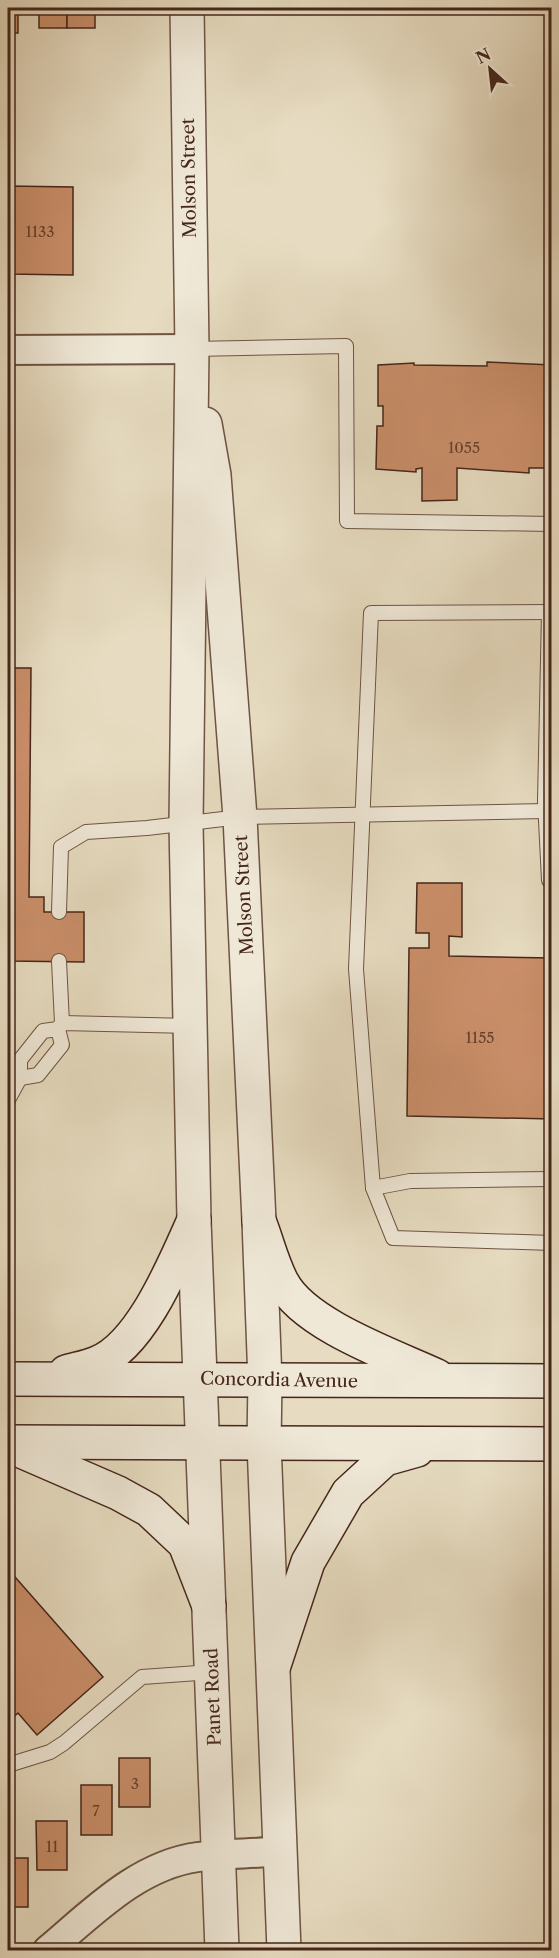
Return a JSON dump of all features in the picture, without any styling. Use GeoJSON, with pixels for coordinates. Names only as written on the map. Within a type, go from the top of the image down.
{"type":"FeatureCollection","features":[{"type":"Feature","properties":{"kind":"street","name":"Molson Street"},"geometry":{"type":"LineString","coordinates":[[187,8],[192,349],[186,824],[192,1026],[194,1220],[203,1443]]}},
{"type":"Feature","properties":{"kind":"street","name":"Molson Street"},"geometry":{"type":"LineString","coordinates":[[192,349],[214,475],[240,817],[259,1221],[265,1381],[264,1443]]}},
{"type":"Feature","properties":{"kind":"street"},"geometry":{"type":"LineString","coordinates":[[8,350],[192,349]]}},
{"type":"Feature","properties":{"kind":"street"},"geometry":{"type":"LineString","coordinates":[[23,1379],[99,1363],[130,1337],[161,1293],[194,1220]]}},
{"type":"Feature","properties":{"kind":"street"},"geometry":{"type":"LineString","coordinates":[[259,1221],[282,1282],[297,1303],[316,1318],[447,1381]]}},
{"type":"Feature","properties":{"kind":"street","name":"Concordia Avenue"},"geometry":{"type":"LineString","coordinates":[[23,1379],[552,1381]]}},
{"type":"Feature","properties":{"kind":"street"},"geometry":{"type":"LineString","coordinates":[[8,1443],[552,1444]]}},
{"type":"Feature","properties":{"kind":"street"},"geometry":{"type":"LineString","coordinates":[[8,1443],[118,1493],[149,1510],[185,1544],[209,1606]]}},
{"type":"Feature","properties":{"kind":"street","name":"Panet Road"},"geometry":{"type":"LineString","coordinates":[[203,1443],[222,1950]]}},
{"type":"Feature","properties":{"kind":"street"},"geometry":{"type":"LineString","coordinates":[[264,1443],[284,1950]]}},
{"type":"Feature","properties":{"kind":"street"},"geometry":{"type":"LineString","coordinates":[[274,1665],[308,1562],[348,1492],[385,1460],[440,1444]]}},
{"type":"Feature","properties":{"kind":"street"},"geometry":{"type":"LineString","coordinates":[[48,1950],[115,1893],[157,1869],[197,1857],[280,1851]]}},
{"type":"Feature","properties":{"kind":"lane"},"geometry":{"type":"LineString","coordinates":[[192,349],[346,346],[348,521],[552,524]]}},
{"type":"Feature","properties":{"kind":"lane"},"geometry":{"type":"LineString","coordinates":[[552,882],[549,880],[546,811],[550,612],[371,613],[356,969],[373,1188],[393,1238],[552,1243]]}},
{"type":"Feature","properties":{"kind":"lane"},"geometry":{"type":"LineString","coordinates":[[59,912],[61,847],[86,832],[240,817],[546,811]]}},
{"type":"Feature","properties":{"kind":"lane"},"geometry":{"type":"LineString","coordinates":[[20,1078],[38,1076],[62,1045],[59,961]]}},
{"type":"Feature","properties":{"kind":"lane"},"geometry":{"type":"LineString","coordinates":[[8,1100],[20,1078],[20,1060],[43,1031],[60,1026],[192,1026]]}},
{"type":"Feature","properties":{"kind":"lane"},"geometry":{"type":"LineString","coordinates":[[373,1188],[410,1181],[552,1179]]}},
{"type":"Feature","properties":{"kind":"lane"},"geometry":{"type":"LineString","coordinates":[[8,1765],[50,1752],[64,1743],[142,1677],[212,1672]]}},
{"type":"Feature","properties":{"kind":"building"},"geometry":{"type":"Polygon","coordinates":[[[8,8],[18,8],[18,33],[8,33],[8,8]]]}},
{"type":"Feature","properties":{"kind":"building"},"geometry":{"type":"Polygon","coordinates":[[[39,8],[67,8],[67,28],[39,28],[39,8]]]}},
{"type":"Feature","properties":{"kind":"building"},"geometry":{"type":"Polygon","coordinates":[[[67,8],[95,8],[95,28],[67,28],[67,8]]]}},
{"type":"Feature","properties":{"kind":"building"},"geometry":{"type":"Polygon","coordinates":[[[8,186],[73,187],[73,275],[8,274],[8,186]]]}},
{"type":"Feature","properties":{"kind":"building"},"geometry":{"type":"Polygon","coordinates":[[[487,362],[552,365],[552,468],[529,468],[529,473],[457,468],[457,500],[422,501],[422,468],[416,469],[416,472],[376,469],[377,426],[383,426],[383,406],[378,406],[378,365],[414,363],[414,365],[487,366],[487,362]]]}},
{"type":"Feature","properties":{"kind":"building"},"geometry":{"type":"Polygon","coordinates":[[[8,668],[31,668],[29,897],[44,897],[44,912],[84,912],[84,962],[8,961],[8,668]]]}},
{"type":"Feature","properties":{"kind":"building"},"geometry":{"type":"Polygon","coordinates":[[[417,883],[462,883],[462,937],[449,936],[449,956],[552,958],[552,1119],[407,1116],[409,948],[429,948],[429,933],[416,933],[417,883]]]}},
{"type":"Feature","properties":{"kind":"building"},"geometry":{"type":"Polygon","coordinates":[[[8,1569],[103,1677],[37,1735],[18,1713],[8,1722],[8,1569]]]}},
{"type":"Feature","properties":{"kind":"building"},"geometry":{"type":"Polygon","coordinates":[[[119,1758],[150,1758],[150,1807],[119,1807],[119,1758]]]}},
{"type":"Feature","properties":{"kind":"building"},"geometry":{"type":"Polygon","coordinates":[[[81,1785],[112,1785],[112,1835],[81,1835],[81,1785]]]}},
{"type":"Feature","properties":{"kind":"building"},"geometry":{"type":"Polygon","coordinates":[[[36,1821],[67,1821],[67,1870],[37,1870],[36,1821]]]}},
{"type":"Feature","properties":{"kind":"building"},"geometry":{"type":"Polygon","coordinates":[[[8,1858],[28,1858],[28,1907],[8,1907],[8,1858]]]}},
{"type":"Feature","properties":{"kind":"building"},"geometry":{"type":"Polygon","coordinates":[[[125,1944],[159,1944],[159,1950],[125,1950],[125,1944]]]}}]}
